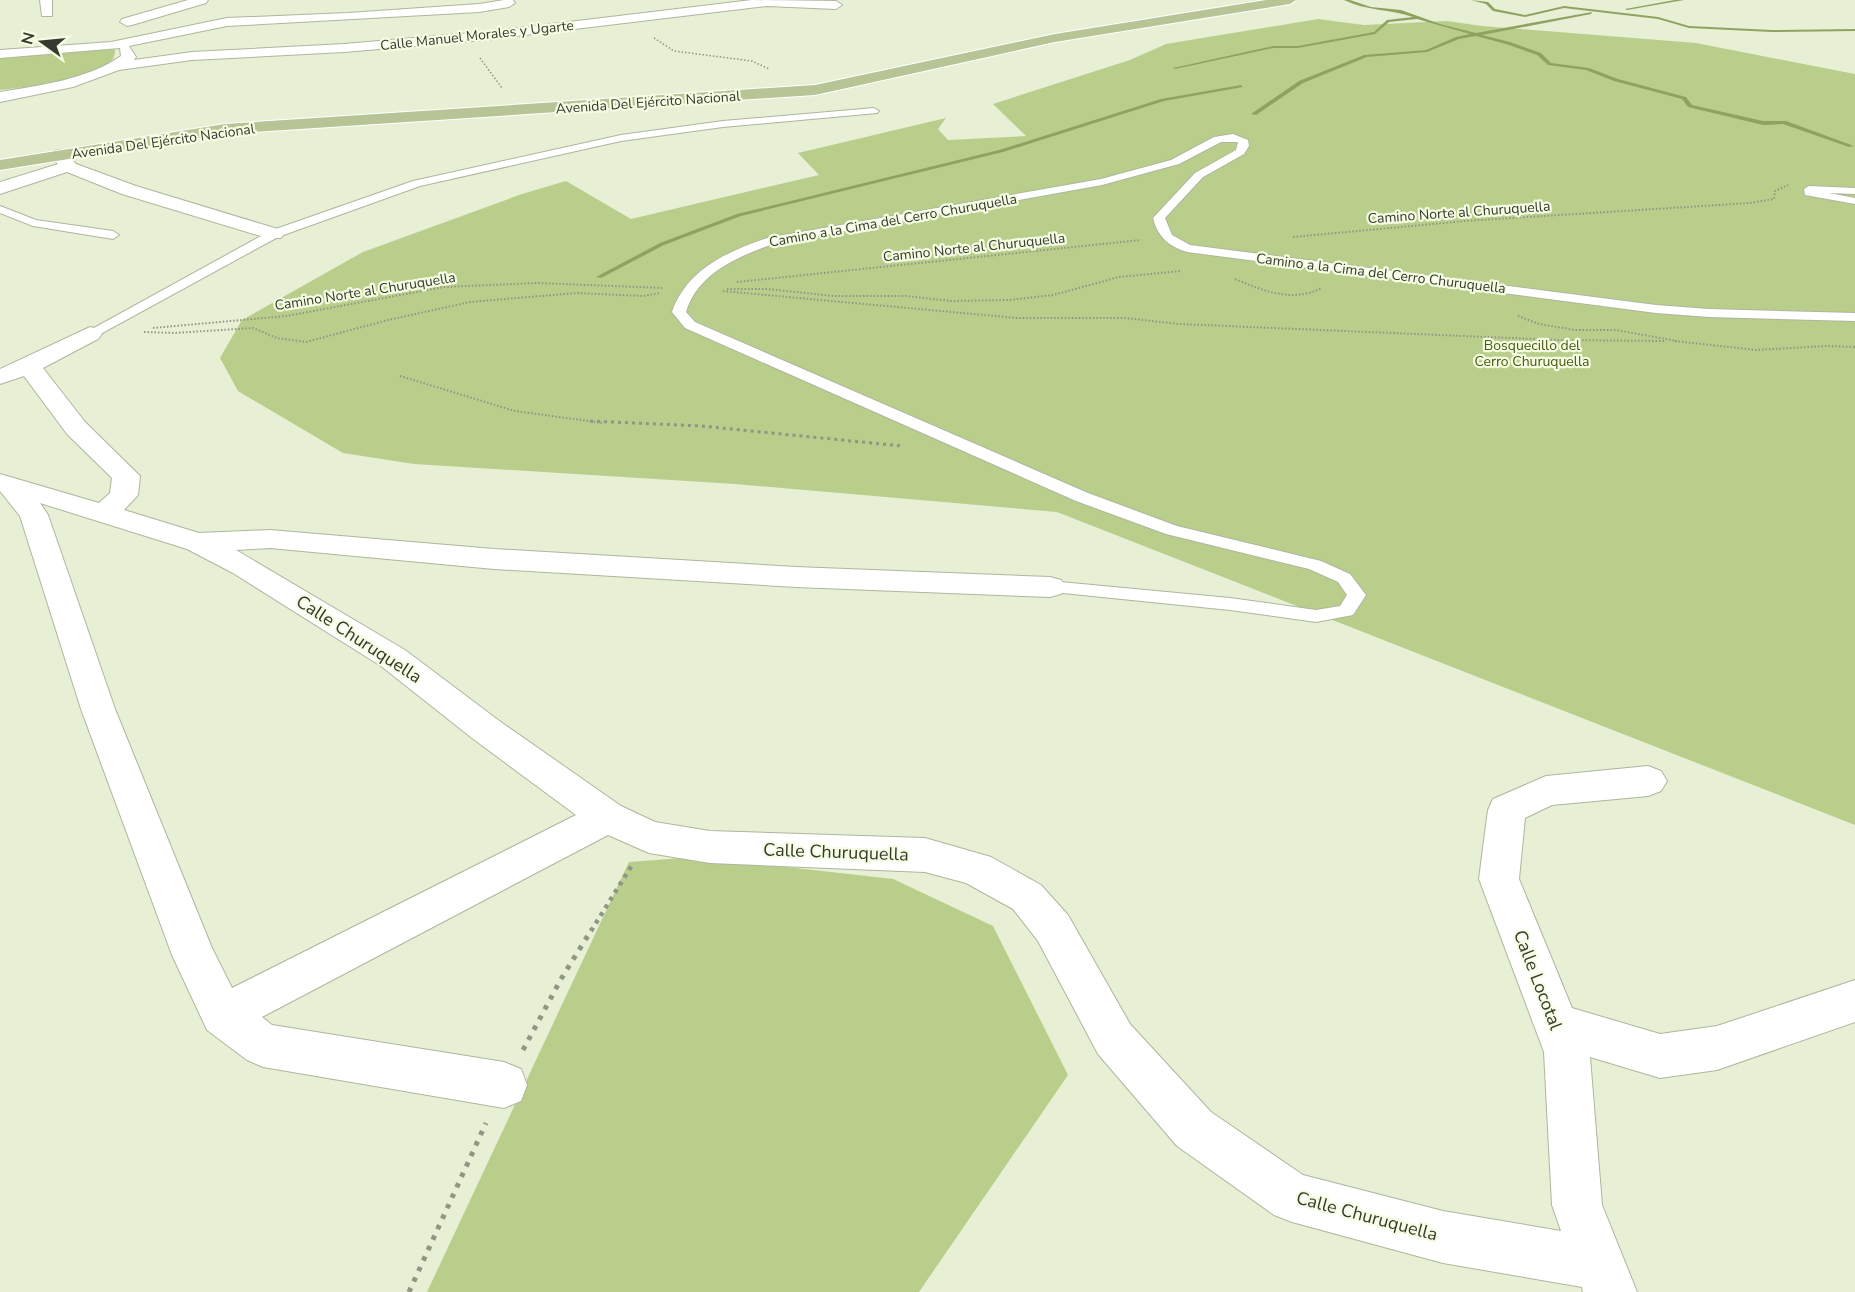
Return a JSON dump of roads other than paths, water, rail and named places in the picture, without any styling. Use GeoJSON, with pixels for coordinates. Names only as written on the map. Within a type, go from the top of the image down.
{"type":"FeatureCollection","features":[{"type":"Feature","properties":{"kind":"main road","name":"Avenida Del Ejército Nacional"},"geometry":{"type":"LineString","coordinates":[[0,165],[64,160],[225,129],[814,90],[1073,35],[1290,0]]}},
{"type":"Feature","properties":{"kind":"street"},"geometry":{"type":"LineString","coordinates":[[112,25],[144,18],[202,0]]}},
{"type":"Feature","properties":{"kind":"street"},"geometry":{"type":"LineString","coordinates":[[348,17],[357,0]]}},
{"type":"Feature","properties":{"kind":"street","name":"Calle Manuel Morales y Ugarte"},"geometry":{"type":"LineString","coordinates":[[0,97],[73,81],[119,66],[192,56],[344,48],[484,36],[767,2],[836,5]]}},
{"type":"Feature","properties":{"kind":"street"},"geometry":{"type":"LineString","coordinates":[[0,54],[111,46],[226,22],[348,17],[479,8],[509,3]]}},
{"type":"Feature","properties":{"kind":"street"},"geometry":{"type":"LineString","coordinates":[[111,46],[126,50],[129,57],[119,66]]}},
{"type":"Feature","properties":{"kind":"street"},"geometry":{"type":"LineString","coordinates":[[0,188],[64,160]]}},
{"type":"Feature","properties":{"kind":"street"},"geometry":{"type":"LineString","coordinates":[[0,172],[64,160],[129,190],[274,234]]}},
{"type":"Feature","properties":{"kind":"street"},"geometry":{"type":"LineString","coordinates":[[0,377],[29,366],[90,334]]}},
{"type":"Feature","properties":{"kind":"street"},"geometry":{"type":"LineString","coordinates":[[29,366],[76,428],[126,476],[124,495],[105,513]]}},
{"type":"Feature","properties":{"kind":"street"},"geometry":{"type":"LineString","coordinates":[[6,484],[34,515],[98,709],[193,955],[223,1015],[263,1046],[504,1085]]}},
{"type":"Feature","properties":{"kind":"street","name":"Calle Churuquella"},"geometry":{"type":"LineString","coordinates":[[6,484],[198,542],[270,581],[327,619],[393,658],[485,729],[607,817],[649,837],[710,847],[925,855],[977,869],[1027,897],[1053,928],[1114,1039],[1194,1129],[1292,1197],[1605,1278]]}},
{"type":"Feature","properties":{"kind":"street"},"geometry":{"type":"LineString","coordinates":[[198,542],[270,539],[517,560],[796,577],[1050,587]]}},
{"type":"Feature","properties":{"kind":"street","name":"Calle Locotal"},"geometry":{"type":"LineString","coordinates":[[1605,1278],[1576,1205],[1567,1052],[1499,879],[1507,810],[1546,791],[1648,781]]}},
{"type":"Feature","properties":{"kind":"street"},"geometry":{"type":"LineString","coordinates":[[223,1015],[607,817]]}},
{"type":"Feature","properties":{"kind":"street"},"geometry":{"type":"LineString","coordinates":[[1556,1025],[1660,1056],[1717,1048],[1855,1001]]}},
{"type":"Feature","properties":{"kind":"lane"},"geometry":{"type":"LineString","coordinates":[[90,334],[274,234],[417,183],[621,138],[723,124],[874,111]]}},
{"type":"Feature","properties":{"kind":"lane","name":"Camino a la Cima del Cerro Churuquella"},"geometry":{"type":"LineString","coordinates":[[1050,587],[1230,604],[1316,616],[1346,611],[1357,595],[1344,578],[1315,565],[1172,530],[1082,497],[690,325],[679,312],[689,288],[706,273],[738,253],[771,241],[1102,182],[1175,162],[1218,139],[1233,137],[1243,140],[1244,146],[1240,152],[1199,175],[1159,218],[1161,230],[1167,238],[1187,248],[1656,309],[1708,313],[1855,317]]}},
{"type":"Feature","properties":{"kind":"lane"},"geometry":{"type":"LineString","coordinates":[[1855,190],[1809,189],[1809,193],[1855,201]]}},
{"type":"Feature","properties":{"kind":"lane"},"geometry":{"type":"LineString","coordinates":[[0,209],[33,223],[113,235]]}},
{"type":"Feature","properties":{"kind":"waterway"},"geometry":{"type":"LineString","coordinates":[[1346,0],[1370,8],[1400,11],[1438,25],[1476,35]]}},
{"type":"Feature","properties":{"kind":"waterway"},"geometry":{"type":"LineString","coordinates":[[1473,0],[1487,3],[1494,10],[1525,16],[1564,7],[1658,18],[1689,27],[1772,31],[1855,30]]}},
{"type":"Feature","properties":{"kind":"waterway"},"geometry":{"type":"LineString","coordinates":[[1627,9],[1682,0]]}},
{"type":"Feature","properties":{"kind":"waterway"},"geometry":{"type":"LineString","coordinates":[[1476,35],[1591,13]]}},
{"type":"Feature","properties":{"kind":"waterway"},"geometry":{"type":"LineString","coordinates":[[1175,68],[1273,47],[1298,47],[1375,33],[1388,21],[1416,18]]}},
{"type":"Feature","properties":{"kind":"waterway"},"geometry":{"type":"LineString","coordinates":[[1254,114],[1301,82],[1366,56],[1427,51],[1458,38],[1476,35]]}},
{"type":"Feature","properties":{"kind":"waterway"},"geometry":{"type":"LineString","coordinates":[[1476,35],[1539,54],[1550,64],[1587,69],[1616,80],[1684,98],[1690,106],[1763,123],[1784,122],[1851,146]]}},
{"type":"Feature","properties":{"kind":"waterway"},"geometry":{"type":"LineString","coordinates":[[599,277],[662,244],[739,215],[1001,151],[1163,100],[1241,86]]}},
{"type":"Feature","properties":{"kind":"park label","name":"Bosquecillo del Cerro Churuquella"},"geometry":{"type":"Point","coordinates":[1532,354]}}]}
